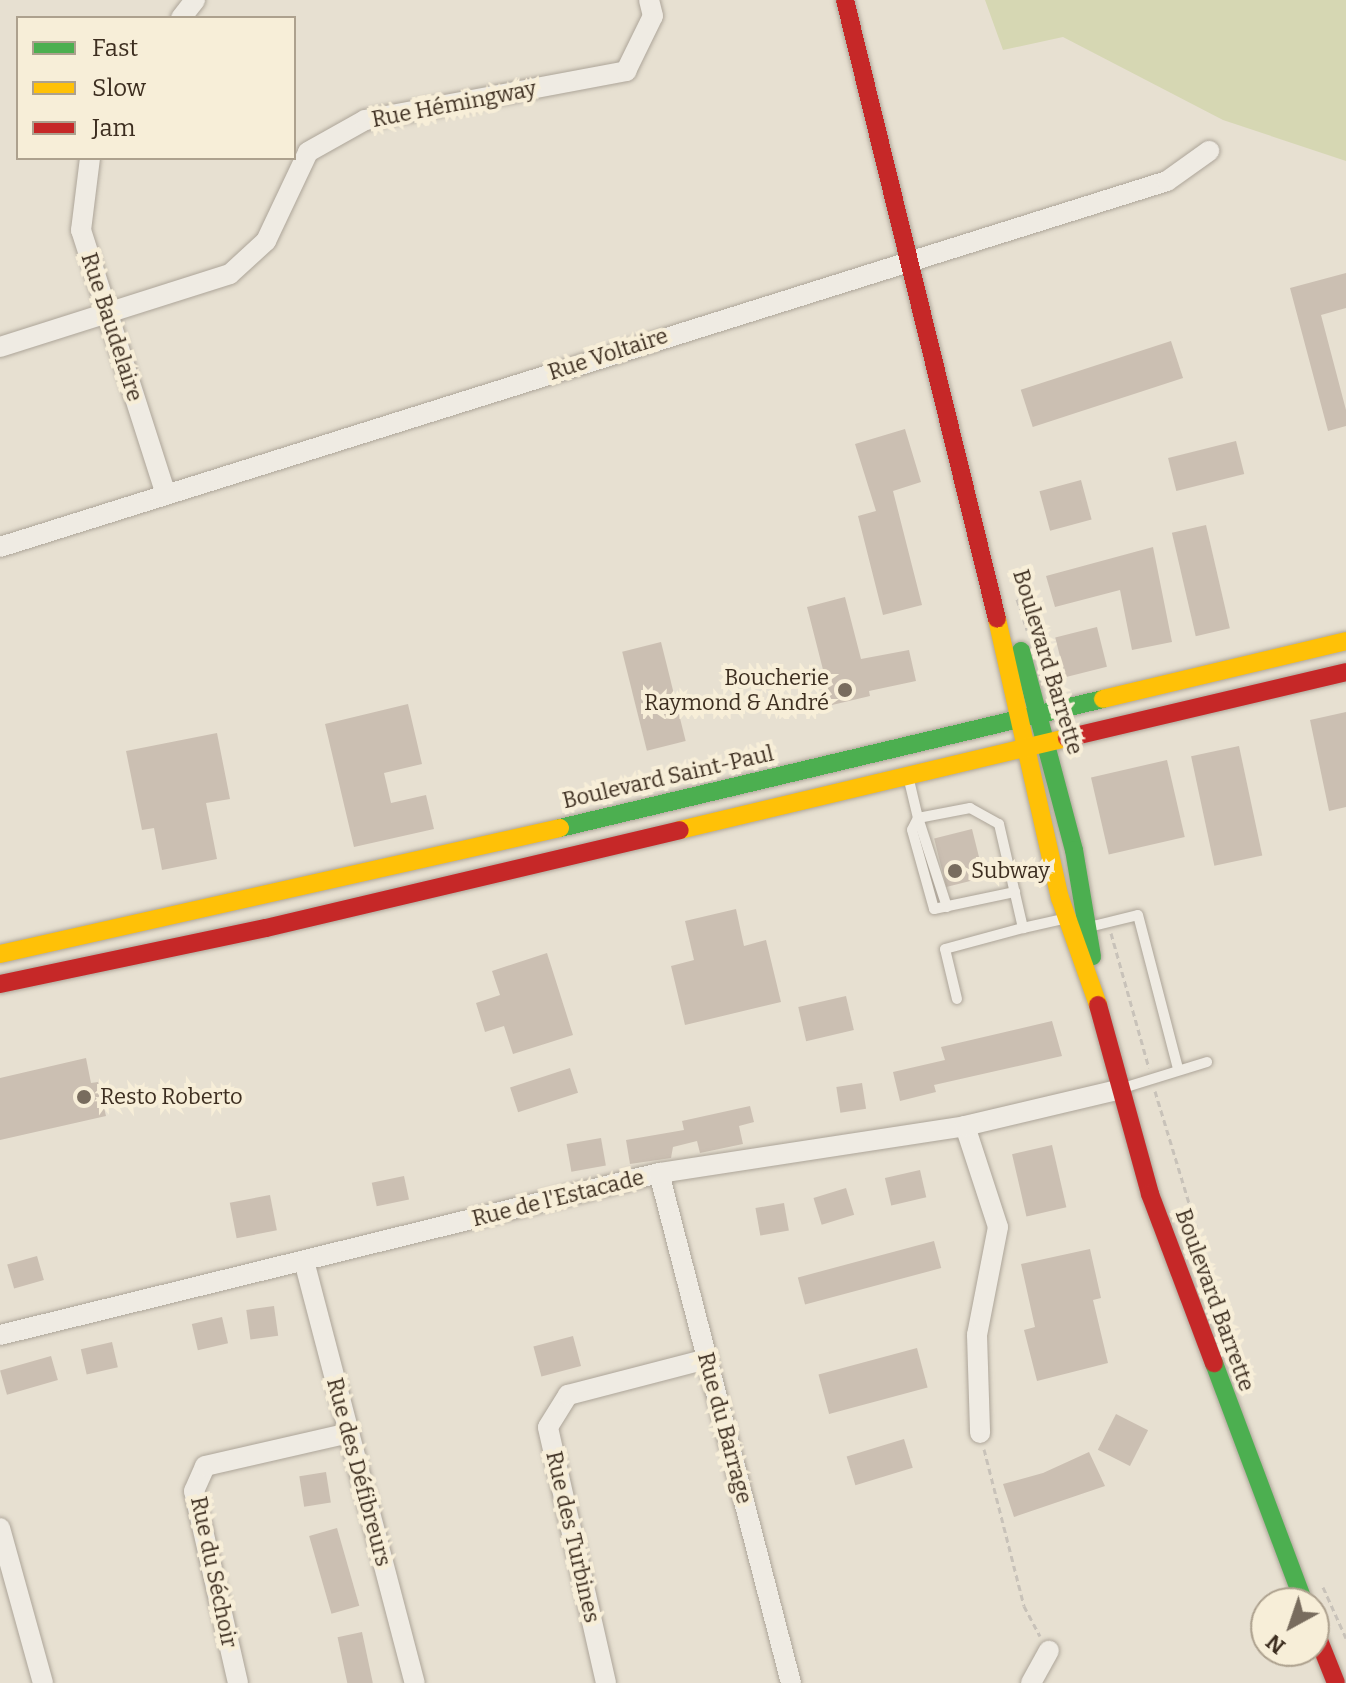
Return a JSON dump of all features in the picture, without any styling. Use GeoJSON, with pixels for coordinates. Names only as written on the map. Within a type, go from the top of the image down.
{"type":"FeatureCollection","features":[{"type":"Feature","properties":{"kind":"main road","name":"Boulevard Barrette"},"geometry":{"type":"LineString","coordinates":[[845,0],[965,474],[1024,749],[1067,918],[1099,1009],[1150,1194],[1298,1587]]}},
{"type":"Feature","properties":{"kind":"main road","name":"Boulevard Barrette"},"geometry":{"type":"LineString","coordinates":[[965,474],[1048,742],[1084,891],[1099,1009]]}},
{"type":"Feature","properties":{"kind":"main road","name":"Boulevard Saint-Paul"},"geometry":{"type":"LineString","coordinates":[[0,954],[361,875],[1346,641]]}},
{"type":"Feature","properties":{"kind":"main road"},"geometry":{"type":"LineString","coordinates":[[0,984],[266,928],[1346,672]]}},
{"type":"Feature","properties":{"kind":"street"},"geometry":{"type":"LineString","coordinates":[[183,16],[195,0]]}},
{"type":"Feature","properties":{"kind":"street","name":"Rue Hémingway"},"geometry":{"type":"LineString","coordinates":[[0,347],[107,310],[230,274],[266,241],[308,152],[365,120],[626,71],[653,16],[649,0]]}},
{"type":"Feature","properties":{"kind":"street","name":"Rue Voltaire"},"geometry":{"type":"LineString","coordinates":[[0,547],[1167,181],[1209,151]]}},
{"type":"Feature","properties":{"kind":"street","name":"Rue Baudelaire"},"geometry":{"type":"LineString","coordinates":[[90,160],[81,230],[166,494]]}},
{"type":"Feature","properties":{"kind":"street","name":"Rue de l'Estacade"},"geometry":{"type":"LineString","coordinates":[[0,1335],[659,1173],[965,1126],[1121,1089]]}},
{"type":"Feature","properties":{"kind":"street"},"geometry":{"type":"LineString","coordinates":[[965,1126],[998,1227],[977,1335],[980,1433]]}},
{"type":"Feature","properties":{"kind":"street","name":"Rue du Barrage"},"geometry":{"type":"LineString","coordinates":[[659,1173],[791,1683]]}},
{"type":"Feature","properties":{"kind":"street","name":"Rue des Défibreurs"},"geometry":{"type":"LineString","coordinates":[[304,1261],[415,1683]]}},
{"type":"Feature","properties":{"kind":"street","name":"Rue des Turbines"},"geometry":{"type":"LineString","coordinates":[[606,1683],[548,1427],[568,1395],[707,1359]]}},
{"type":"Feature","properties":{"kind":"street","name":"Rue du Séchoir"},"geometry":{"type":"LineString","coordinates":[[238,1683],[194,1491],[205,1466],[349,1433]]}},
{"type":"Feature","properties":{"kind":"street"},"geometry":{"type":"LineString","coordinates":[[0,1528],[43,1683]]}},
{"type":"Feature","properties":{"kind":"street"},"geometry":{"type":"LineString","coordinates":[[1031,1683],[1049,1651]]}},
{"type":"Feature","properties":{"kind":"lane"},"geometry":{"type":"LineString","coordinates":[[908,776],[918,818],[912,830],[934,909],[1015,892]]}},
{"type":"Feature","properties":{"kind":"lane"},"geometry":{"type":"LineString","coordinates":[[918,818],[970,808],[999,824],[1023,928]]}},
{"type":"Feature","properties":{"kind":"lane"},"geometry":{"type":"LineString","coordinates":[[957,999],[945,949],[1067,918],[1088,927],[1138,915],[1178,1069]]}},
{"type":"Feature","properties":{"kind":"lane"},"geometry":{"type":"LineString","coordinates":[[1121,1089],[1207,1062]]}},
{"type":"Feature","properties":{"kind":"path","name":"Boulevard Barrette"},"geometry":{"type":"LineString","coordinates":[[1020,607],[1028,633]]}},
{"type":"Feature","properties":{"kind":"path"},"geometry":{"type":"LineString","coordinates":[[1115,942],[1147,1063]]}},
{"type":"Feature","properties":{"kind":"path","name":"Boulevard Barrette"},"geometry":{"type":"LineString","coordinates":[[1154,1089],[1237,1359]]}},
{"type":"Feature","properties":{"kind":"path"},"geometry":{"type":"LineString","coordinates":[[980,1433],[1024,1606],[1049,1651]]}},
{"type":"Feature","properties":{"kind":"path"},"geometry":{"type":"LineString","coordinates":[[1318,1575],[1346,1638]]}},
{"type":"Feature","properties":{"kind":"green space"},"geometry":{"type":"Polygon","coordinates":[[[985,0],[1346,0],[1346,161],[1223,120],[1063,37],[1003,50],[985,0]]]}},
{"type":"Feature","properties":{"kind":"building"},"geometry":{"type":"Polygon","coordinates":[[[1346,273],[1346,308],[1321,315],[1346,410],[1346,426],[1328,431],[1290,288],[1346,273]]]}},
{"type":"Feature","properties":{"kind":"building"},"geometry":{"type":"Polygon","coordinates":[[[1171,341],[1183,378],[1033,427],[1021,390],[1171,341]]]}},
{"type":"Feature","properties":{"kind":"building"},"geometry":{"type":"Polygon","coordinates":[[[905,429],[921,482],[893,491],[922,605],[883,615],[858,516],[876,511],[855,444],[905,429]]]}},
{"type":"Feature","properties":{"kind":"building"},"geometry":{"type":"Polygon","coordinates":[[[1236,441],[1244,474],[1176,491],[1168,458],[1236,441]]]}},
{"type":"Feature","properties":{"kind":"building"},"geometry":{"type":"Polygon","coordinates":[[[1081,480],[1092,520],[1050,531],[1039,491],[1081,480]]]}},
{"type":"Feature","properties":{"kind":"building"},"geometry":{"type":"Polygon","coordinates":[[[1206,525],[1230,628],[1196,636],[1172,533],[1206,525]]]}},
{"type":"Feature","properties":{"kind":"building"},"geometry":{"type":"Polygon","coordinates":[[[1153,547],[1172,642],[1132,650],[1120,590],[1055,607],[1046,576],[1153,547]]]}},
{"type":"Feature","properties":{"kind":"building"},"geometry":{"type":"Polygon","coordinates":[[[845,597],[861,659],[909,650],[916,681],[869,691],[870,696],[832,705],[807,607],[845,597]]]}},
{"type":"Feature","properties":{"kind":"building"},"geometry":{"type":"Polygon","coordinates":[[[1097,627],[1107,667],[1065,677],[1055,637],[1097,627]]]}},
{"type":"Feature","properties":{"kind":"building"},"geometry":{"type":"Polygon","coordinates":[[[661,642],[686,741],[647,751],[622,652],[661,642]]]}},
{"type":"Feature","properties":{"kind":"building"},"geometry":{"type":"Polygon","coordinates":[[[408,704],[422,764],[384,773],[391,803],[426,795],[434,829],[354,847],[325,724],[408,704]]]}},
{"type":"Feature","properties":{"kind":"building"},"geometry":{"type":"Polygon","coordinates":[[[1346,712],[1346,807],[1329,811],[1310,720],[1346,712]]]}},
{"type":"Feature","properties":{"kind":"building"},"geometry":{"type":"Polygon","coordinates":[[[217,733],[230,799],[206,803],[217,859],[162,870],[154,828],[142,830],[126,751],[217,733]]]}},
{"type":"Feature","properties":{"kind":"building"},"geometry":{"type":"Polygon","coordinates":[[[1239,746],[1262,856],[1214,866],[1191,756],[1239,746]]]}},
{"type":"Feature","properties":{"kind":"building"},"geometry":{"type":"Polygon","coordinates":[[[1167,760],[1185,837],[1109,855],[1091,778],[1167,760]]]}},
{"type":"Feature","properties":{"kind":"building"},"geometry":{"type":"Polygon","coordinates":[[[972,829],[984,878],[946,887],[934,838],[972,829]]]}},
{"type":"Feature","properties":{"kind":"building"},"geometry":{"type":"Polygon","coordinates":[[[736,909],[744,946],[766,940],[781,1002],[685,1025],[671,966],[694,960],[685,921],[736,909]]]}},
{"type":"Feature","properties":{"kind":"building"},"geometry":{"type":"Polygon","coordinates":[[[547,953],[573,1035],[513,1054],[504,1026],[485,1032],[476,1003],[500,995],[492,971],[547,953]]]}},
{"type":"Feature","properties":{"kind":"building"},"geometry":{"type":"Polygon","coordinates":[[[846,996],[854,1030],[806,1041],[798,1007],[846,996]]]}},
{"type":"Feature","properties":{"kind":"building"},"geometry":{"type":"Polygon","coordinates":[[[1052,1021],[1062,1056],[934,1085],[936,1092],[900,1101],[893,1072],[945,1060],[941,1047],[1052,1021]]]}},
{"type":"Feature","properties":{"kind":"building"},"geometry":{"type":"Polygon","coordinates":[[[86,1058],[91,1083],[98,1082],[106,1116],[0,1140],[0,1078],[86,1058]]]}},
{"type":"Feature","properties":{"kind":"building"},"geometry":{"type":"Polygon","coordinates":[[[570,1068],[578,1093],[518,1112],[510,1087],[570,1068]]]}},
{"type":"Feature","properties":{"kind":"building"},"geometry":{"type":"Polygon","coordinates":[[[862,1083],[866,1109],[840,1113],[836,1087],[862,1083]]]}},
{"type":"Feature","properties":{"kind":"building"},"geometry":{"type":"Polygon","coordinates":[[[750,1106],[754,1122],[739,1126],[743,1144],[700,1153],[697,1141],[673,1147],[671,1158],[630,1164],[626,1140],[684,1130],[682,1121],[750,1106]]]}},
{"type":"Feature","properties":{"kind":"building"},"geometry":{"type":"Polygon","coordinates":[[[601,1138],[606,1166],[571,1172],[567,1144],[601,1138]]]}},
{"type":"Feature","properties":{"kind":"building"},"geometry":{"type":"Polygon","coordinates":[[[1052,1145],[1066,1207],[1026,1217],[1012,1154],[1052,1145]]]}},
{"type":"Feature","properties":{"kind":"building"},"geometry":{"type":"Polygon","coordinates":[[[920,1170],[926,1197],[891,1205],[885,1178],[920,1170]]]}},
{"type":"Feature","properties":{"kind":"building"},"geometry":{"type":"Polygon","coordinates":[[[404,1176],[409,1199],[377,1206],[372,1183],[404,1176]]]}},
{"type":"Feature","properties":{"kind":"building"},"geometry":{"type":"Polygon","coordinates":[[[846,1188],[854,1215],[822,1225],[813,1198],[846,1188]]]}},
{"type":"Feature","properties":{"kind":"building"},"geometry":{"type":"Polygon","coordinates":[[[270,1195],[277,1230],[237,1238],[230,1203],[270,1195]]]}},
{"type":"Feature","properties":{"kind":"building"},"geometry":{"type":"Polygon","coordinates":[[[784,1203],[789,1231],[760,1236],[755,1208],[784,1203]]]}},
{"type":"Feature","properties":{"kind":"building"},"geometry":{"type":"Polygon","coordinates":[[[934,1241],[941,1268],[805,1305],[798,1277],[934,1241]]]}},
{"type":"Feature","properties":{"kind":"building"},"geometry":{"type":"Polygon","coordinates":[[[1090,1249],[1101,1298],[1093,1300],[1108,1363],[1037,1381],[1024,1330],[1035,1327],[1021,1264],[1090,1249]]]}},
{"type":"Feature","properties":{"kind":"building"},"geometry":{"type":"Polygon","coordinates":[[[37,1256],[44,1280],[14,1289],[7,1265],[37,1256]]]}},
{"type":"Feature","properties":{"kind":"building"},"geometry":{"type":"Polygon","coordinates":[[[274,1306],[278,1336],[250,1340],[246,1310],[274,1306]]]}},
{"type":"Feature","properties":{"kind":"building"},"geometry":{"type":"Polygon","coordinates":[[[222,1317],[228,1343],[198,1350],[192,1324],[222,1317]]]}},
{"type":"Feature","properties":{"kind":"building"},"geometry":{"type":"Polygon","coordinates":[[[573,1336],[581,1366],[541,1377],[533,1347],[573,1336]]]}},
{"type":"Feature","properties":{"kind":"building"},"geometry":{"type":"Polygon","coordinates":[[[112,1342],[118,1367],[87,1375],[81,1349],[112,1342]]]}},
{"type":"Feature","properties":{"kind":"building"},"geometry":{"type":"Polygon","coordinates":[[[917,1348],[928,1388],[829,1414],[818,1374],[917,1348]]]}},
{"type":"Feature","properties":{"kind":"building"},"geometry":{"type":"Polygon","coordinates":[[[51,1356],[58,1380],[7,1395],[0,1371],[51,1356]]]}},
{"type":"Feature","properties":{"kind":"building"},"geometry":{"type":"Polygon","coordinates":[[[1116,1414],[1148,1430],[1130,1466],[1098,1450],[1116,1414]]]}},
{"type":"Feature","properties":{"kind":"building"},"geometry":{"type":"Polygon","coordinates":[[[904,1439],[913,1468],[855,1485],[847,1457],[904,1439]]]}},
{"type":"Feature","properties":{"kind":"building"},"geometry":{"type":"Polygon","coordinates":[[[1089,1452],[1105,1486],[1014,1517],[1003,1484],[1043,1473],[1089,1452]]]}},
{"type":"Feature","properties":{"kind":"building"},"geometry":{"type":"Polygon","coordinates":[[[326,1472],[331,1503],[304,1507],[299,1476],[326,1472]]]}},
{"type":"Feature","properties":{"kind":"building"},"geometry":{"type":"Polygon","coordinates":[[[337,1528],[359,1606],[331,1614],[309,1536],[337,1528]]]}},
{"type":"Feature","properties":{"kind":"building"},"geometry":{"type":"Polygon","coordinates":[[[362,1632],[373,1683],[347,1683],[338,1637],[362,1632]]]}},
{"type":"Feature","properties":{"kind":"traffic: fast"},"geometry":{"type":"LineString","coordinates":[[1021,651],[1074,850],[1092,956]]}},
{"type":"Feature","properties":{"kind":"traffic: fast"},"geometry":{"type":"LineString","coordinates":[[560,828],[1103,699]]}},
{"type":"Feature","properties":{"kind":"traffic: fast"},"geometry":{"type":"LineString","coordinates":[[1214,1363],[1298,1587]]}},
{"type":"Feature","properties":{"kind":"traffic: slow"},"geometry":{"type":"LineString","coordinates":[[997,619],[1060,898],[1098,1005]]}},
{"type":"Feature","properties":{"kind":"traffic: slow"},"geometry":{"type":"LineString","coordinates":[[1103,699],[1346,641]]}},
{"type":"Feature","properties":{"kind":"traffic: slow"},"geometry":{"type":"LineString","coordinates":[[680,830],[1067,738]]}},
{"type":"Feature","properties":{"kind":"traffic: slow"},"geometry":{"type":"LineString","coordinates":[[0,954],[560,828]]}},
{"type":"Feature","properties":{"kind":"traffic: jam"},"geometry":{"type":"LineString","coordinates":[[845,0],[997,619]]}},
{"type":"Feature","properties":{"kind":"traffic: jam"},"geometry":{"type":"LineString","coordinates":[[1067,738],[1346,672]]}},
{"type":"Feature","properties":{"kind":"traffic: jam"},"geometry":{"type":"LineString","coordinates":[[0,984],[266,928],[680,830]]}},
{"type":"Feature","properties":{"kind":"traffic: jam"},"geometry":{"type":"LineString","coordinates":[[1098,1005],[1150,1194],[1214,1363]]}},
{"type":"Feature","properties":{"kind":"traffic: jam"},"geometry":{"type":"LineString","coordinates":[[1330,1667],[1336,1683]]}},
{"type":"Feature","properties":{"kind":"place","name":"Boucherie Raymond & André"},"geometry":{"type":"Point","coordinates":[845,690]}},
{"type":"Feature","properties":{"kind":"place","name":"Subway"},"geometry":{"type":"Point","coordinates":[955,871]}},
{"type":"Feature","properties":{"kind":"place","name":"Resto Roberto"},"geometry":{"type":"Point","coordinates":[84,1097]}}]}
